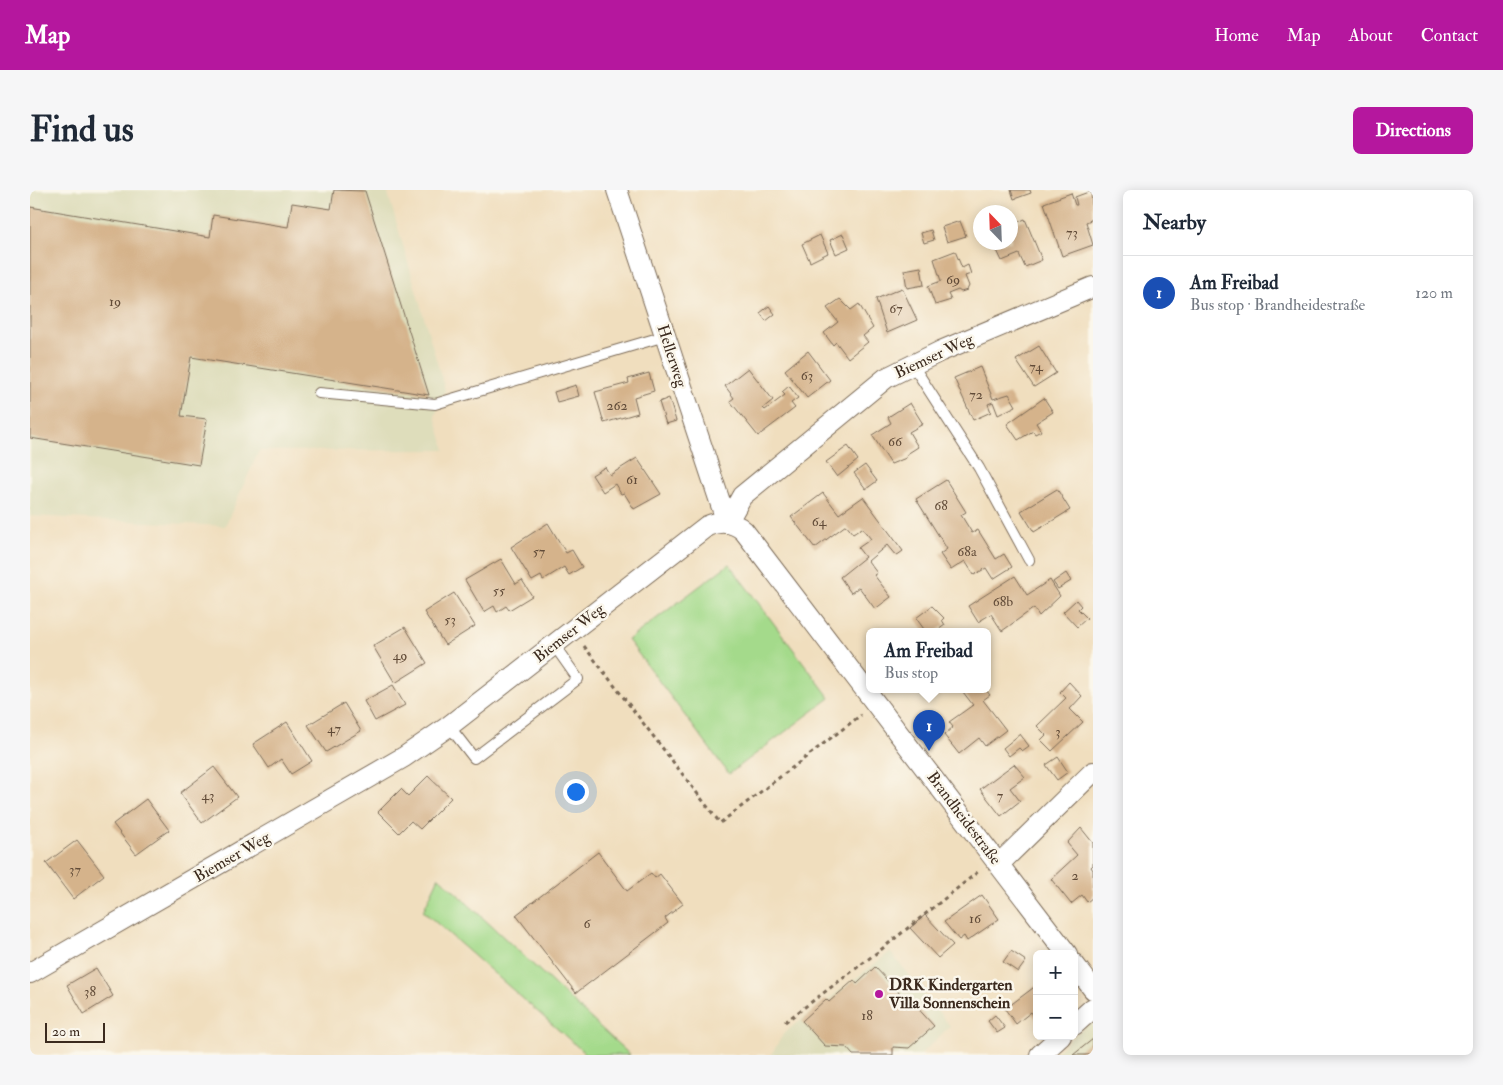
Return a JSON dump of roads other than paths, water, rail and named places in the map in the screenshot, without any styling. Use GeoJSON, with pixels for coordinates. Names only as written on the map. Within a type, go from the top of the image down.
{"type":"FeatureCollection","features":[{"type":"Feature","properties":{"kind":"street","name":"Hellerweg"},"geometry":{"type":"LineString","coordinates":[[617,190],[727,523]]}},
{"type":"Feature","properties":{"kind":"street","name":"Biemser Weg"},"geometry":{"type":"LineString","coordinates":[[30,973],[404,757],[449,726],[707,526],[717,522],[727,523],[742,496],[886,378],[912,364],[1093,287]]}},
{"type":"Feature","properties":{"kind":"street","name":"Brandheidestraße"},"geometry":{"type":"LineString","coordinates":[[727,523],[737,525],[744,531],[866,690]]}},
{"type":"Feature","properties":{"kind":"street","name":"Brandheidestraße"},"geometry":{"type":"LineString","coordinates":[[868,693],[1064,950]]}},
{"type":"Feature","properties":{"kind":"street"},"geometry":{"type":"LineString","coordinates":[[997,861],[1093,772]]}},
{"type":"Feature","properties":{"kind":"street"},"geometry":{"type":"LineString","coordinates":[[1078,969],[1093,989]]}},
{"type":"Feature","properties":{"kind":"street"},"geometry":{"type":"LineString","coordinates":[[1078,1021],[1093,1008]]}},
{"type":"Feature","properties":{"kind":"street"},"geometry":{"type":"LineString","coordinates":[[1040,1055],[1057,1040]]}},
{"type":"Feature","properties":{"kind":"lane"},"geometry":{"type":"LineString","coordinates":[[320,393],[435,404],[665,336]]}},
{"type":"Feature","properties":{"kind":"lane"},"geometry":{"type":"LineString","coordinates":[[912,364],[979,468],[1030,560]]}},
{"type":"Feature","properties":{"kind":"lane"},"geometry":{"type":"LineString","coordinates":[[449,726],[474,758],[578,679],[554,645]]}},
{"type":"Feature","properties":{"kind":"place","name":"Am Freibad"},"geometry":{"type":"Point","coordinates":[929,751]}},
{"type":"Feature","properties":{"kind":"place","name":"DRK Kindergarten Villa Sonnenschein"},"geometry":{"type":"Point","coordinates":[879,994]}}]}
